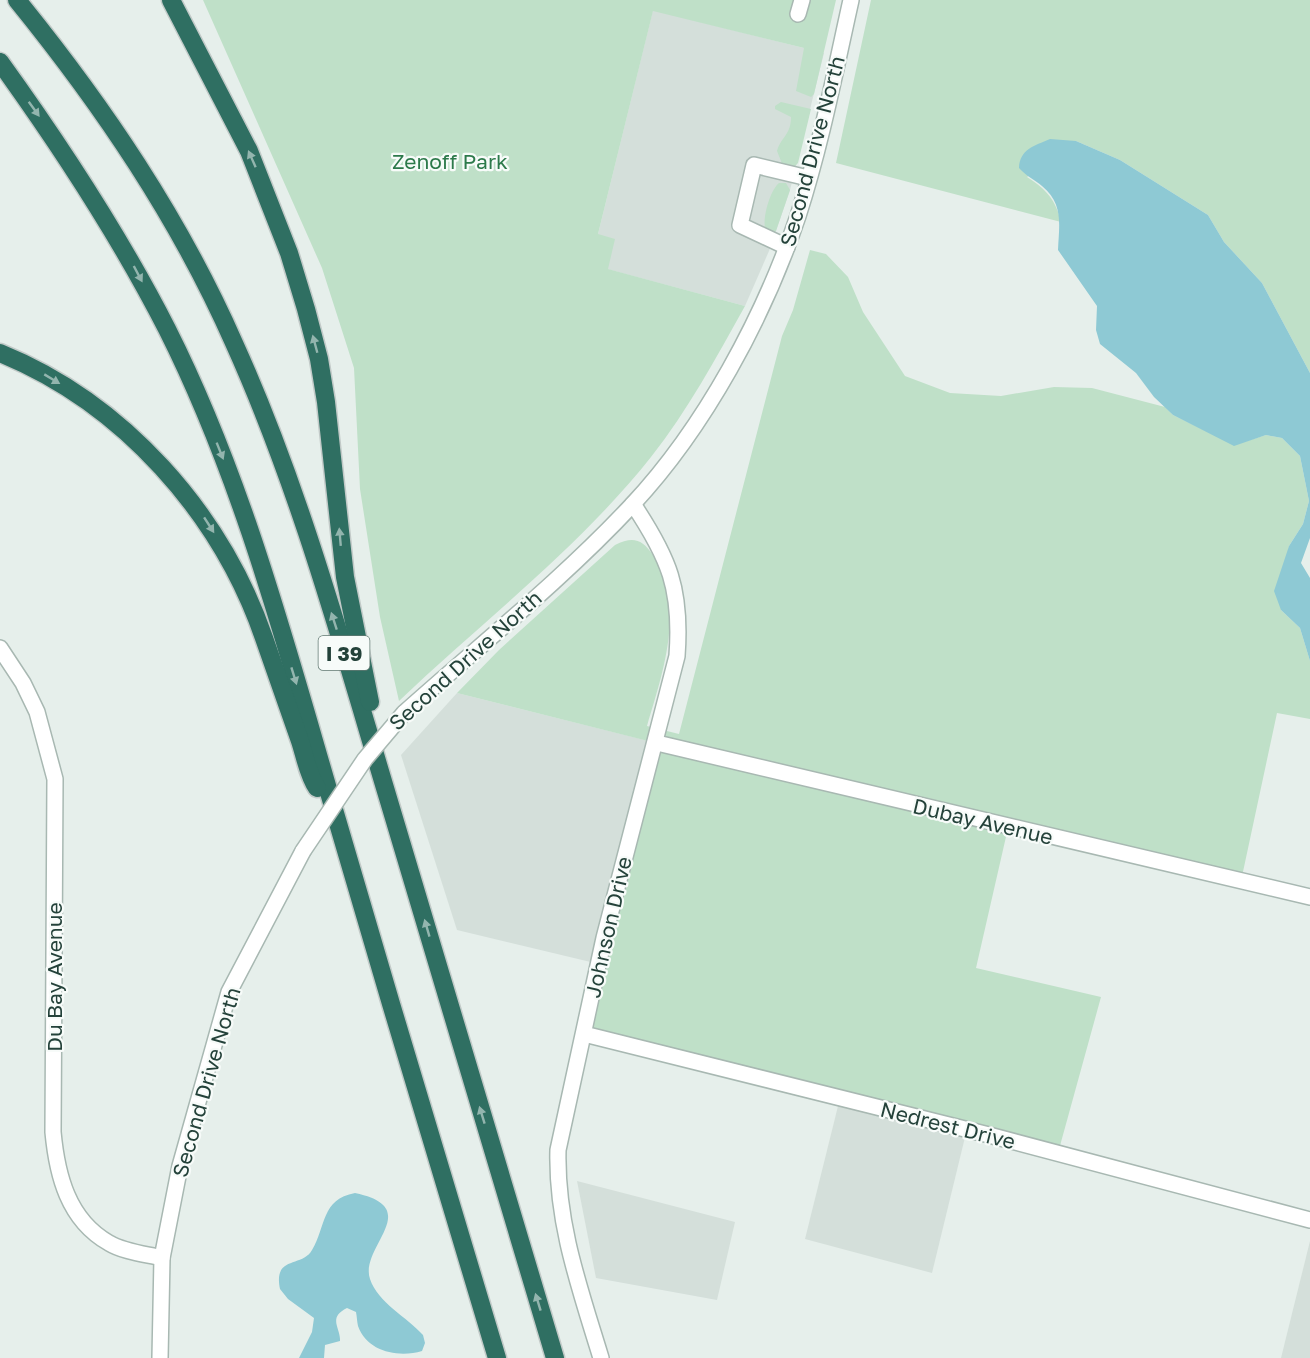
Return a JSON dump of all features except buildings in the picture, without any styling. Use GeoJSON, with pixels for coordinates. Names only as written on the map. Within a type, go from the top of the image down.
{"type":"FeatureCollection","features":[{"type":"Feature","properties":{"kind":"highway","name":"I 39"},"geometry":{"type":"LineString","coordinates":[[17,0],[82,83],[150,181],[234,342],[283,465],[370,739],[555,1358]]}},
{"type":"Feature","properties":{"kind":"highway"},"geometry":{"type":"LineString","coordinates":[[171,0],[249,151],[289,253],[306,309],[319,358],[326,402],[345,577],[370,700],[370,739]]}},
{"type":"Feature","properties":{"kind":"highway","name":"I 39"},"geometry":{"type":"LineString","coordinates":[[0,62],[46,125],[118,237],[168,332],[223,457],[274,609],[497,1358]]}},
{"type":"Feature","properties":{"kind":"highway"},"geometry":{"type":"LineString","coordinates":[[0,352],[51,378],[104,414],[151,457],[200,512],[238,575],[260,626],[314,783],[335,813]]}},
{"type":"Feature","properties":{"kind":"street","name":"Second Drive North"},"geometry":{"type":"LineString","coordinates":[[160,1358],[162,1258],[180,1166],[229,992],[303,850],[365,759],[405,713],[584,553],[633,504],[676,450],[715,393],[762,305],[787,247],[808,178],[851,0]]}},
{"type":"Feature","properties":{"kind":"street"},"geometry":{"type":"LineString","coordinates":[[787,247],[740,225],[754,165],[808,178]]}},
{"type":"Feature","properties":{"kind":"street","name":"Johnson Drive"},"geometry":{"type":"LineString","coordinates":[[601,1358],[564,1232],[558,1176],[562,1125],[623,863],[657,743],[677,656],[680,622],[672,576],[660,544],[633,504]]}},
{"type":"Feature","properties":{"kind":"street","name":"Du Bay Avenue"},"geometry":{"type":"LineString","coordinates":[[0,648],[23,683],[36,712],[55,779],[53,1132],[57,1168],[71,1203],[95,1233],[109,1243],[162,1258]]}},
{"type":"Feature","properties":{"kind":"street","name":"Dubay Avenue"},"geometry":{"type":"LineString","coordinates":[[657,743],[1310,897]]}},
{"type":"Feature","properties":{"kind":"street","name":"Nedrest Drive"},"geometry":{"type":"LineString","coordinates":[[584,1034],[989,1135],[1310,1220]]}},
{"type":"Feature","properties":{"kind":"shaded area"},"geometry":{"type":"Polygon","coordinates":[[[653,10],[824,53],[790,190],[769,251],[745,306],[607,269],[598,234],[653,10]]]}},
{"type":"Feature","properties":{"kind":"shaded area"},"geometry":{"type":"Polygon","coordinates":[[[457,693],[657,743],[599,964],[457,930],[401,755],[457,693]]]}},
{"type":"Feature","properties":{"kind":"shaded area"},"geometry":{"type":"Polygon","coordinates":[[[840,1098],[967,1129],[932,1273],[805,1239],[840,1098]]]}},
{"type":"Feature","properties":{"kind":"shaded area"},"geometry":{"type":"Polygon","coordinates":[[[577,1181],[735,1222],[717,1300],[596,1278],[577,1181]]]}},
{"type":"Feature","properties":{"kind":"shaded area"},"geometry":{"type":"Polygon","coordinates":[[[1310,1241],[1310,1358],[1281,1358],[1310,1241]]]}},
{"type":"Feature","properties":{"kind":"green space","name":"Zenoff Park"},"geometry":{"type":"Polygon","coordinates":[[[203,0],[836,0],[814,94],[811,97],[796,91],[804,48],[653,11],[598,234],[615,239],[608,269],[745,306],[677,421],[623,491],[529,584],[399,701],[380,617],[360,489],[354,368],[322,268],[203,0]]]}},
{"type":"Feature","properties":{"kind":"green space"},"geometry":{"type":"Polygon","coordinates":[[[871,0],[1310,0],[1310,373],[1262,283],[1224,242],[1208,215],[1120,160],[1076,141],[1027,177],[1049,196],[1061,222],[836,163],[871,0]]]}},
{"type":"Feature","properties":{"kind":"green space"},"geometry":{"type":"Polygon","coordinates":[[[781,102],[811,109],[798,163],[793,168],[783,166],[777,151],[791,123],[791,117],[775,109],[775,106],[781,102]]]}},
{"type":"Feature","properties":{"kind":"green space"},"geometry":{"type":"Polygon","coordinates":[[[779,183],[786,183],[790,190],[776,231],[772,233],[766,230],[765,220],[772,192],[779,183]]]}},
{"type":"Feature","properties":{"kind":"green space"},"geometry":{"type":"Polygon","coordinates":[[[810,250],[826,254],[848,277],[863,312],[905,376],[950,393],[1001,396],[1054,387],[1092,388],[1165,407],[1173,415],[1234,445],[1266,435],[1282,438],[1300,456],[1309,501],[1303,524],[1289,546],[1281,610],[1300,628],[1310,661],[1310,719],[1277,713],[1241,881],[1008,828],[976,968],[1101,997],[1058,1153],[584,1034],[656,743],[457,693],[499,650],[615,545],[632,540],[645,545],[663,575],[670,618],[665,662],[647,726],[679,734],[782,336],[793,310],[810,250]]]}},
{"type":"Feature","properties":{"kind":"water"},"geometry":{"type":"Polygon","coordinates":[[[1050,139],[1076,141],[1120,160],[1208,215],[1224,242],[1262,283],[1310,373],[1310,538],[1301,563],[1310,578],[1310,661],[1300,628],[1281,610],[1274,591],[1289,546],[1303,524],[1309,501],[1300,456],[1282,438],[1266,435],[1234,446],[1173,415],[1154,397],[1136,373],[1100,344],[1096,330],[1097,306],[1058,250],[1059,215],[1054,200],[1042,186],[1019,168],[1025,152],[1050,139]]]}},
{"type":"Feature","properties":{"kind":"water"},"geometry":{"type":"Polygon","coordinates":[[[355,1193],[376,1200],[386,1208],[388,1218],[369,1267],[370,1279],[374,1288],[386,1303],[423,1335],[425,1343],[422,1351],[404,1354],[376,1347],[362,1335],[356,1312],[347,1308],[336,1319],[340,1341],[325,1345],[324,1358],[299,1358],[312,1332],[314,1318],[288,1299],[280,1289],[281,1271],[284,1266],[302,1259],[312,1250],[326,1215],[336,1201],[355,1193]]]}}]}
